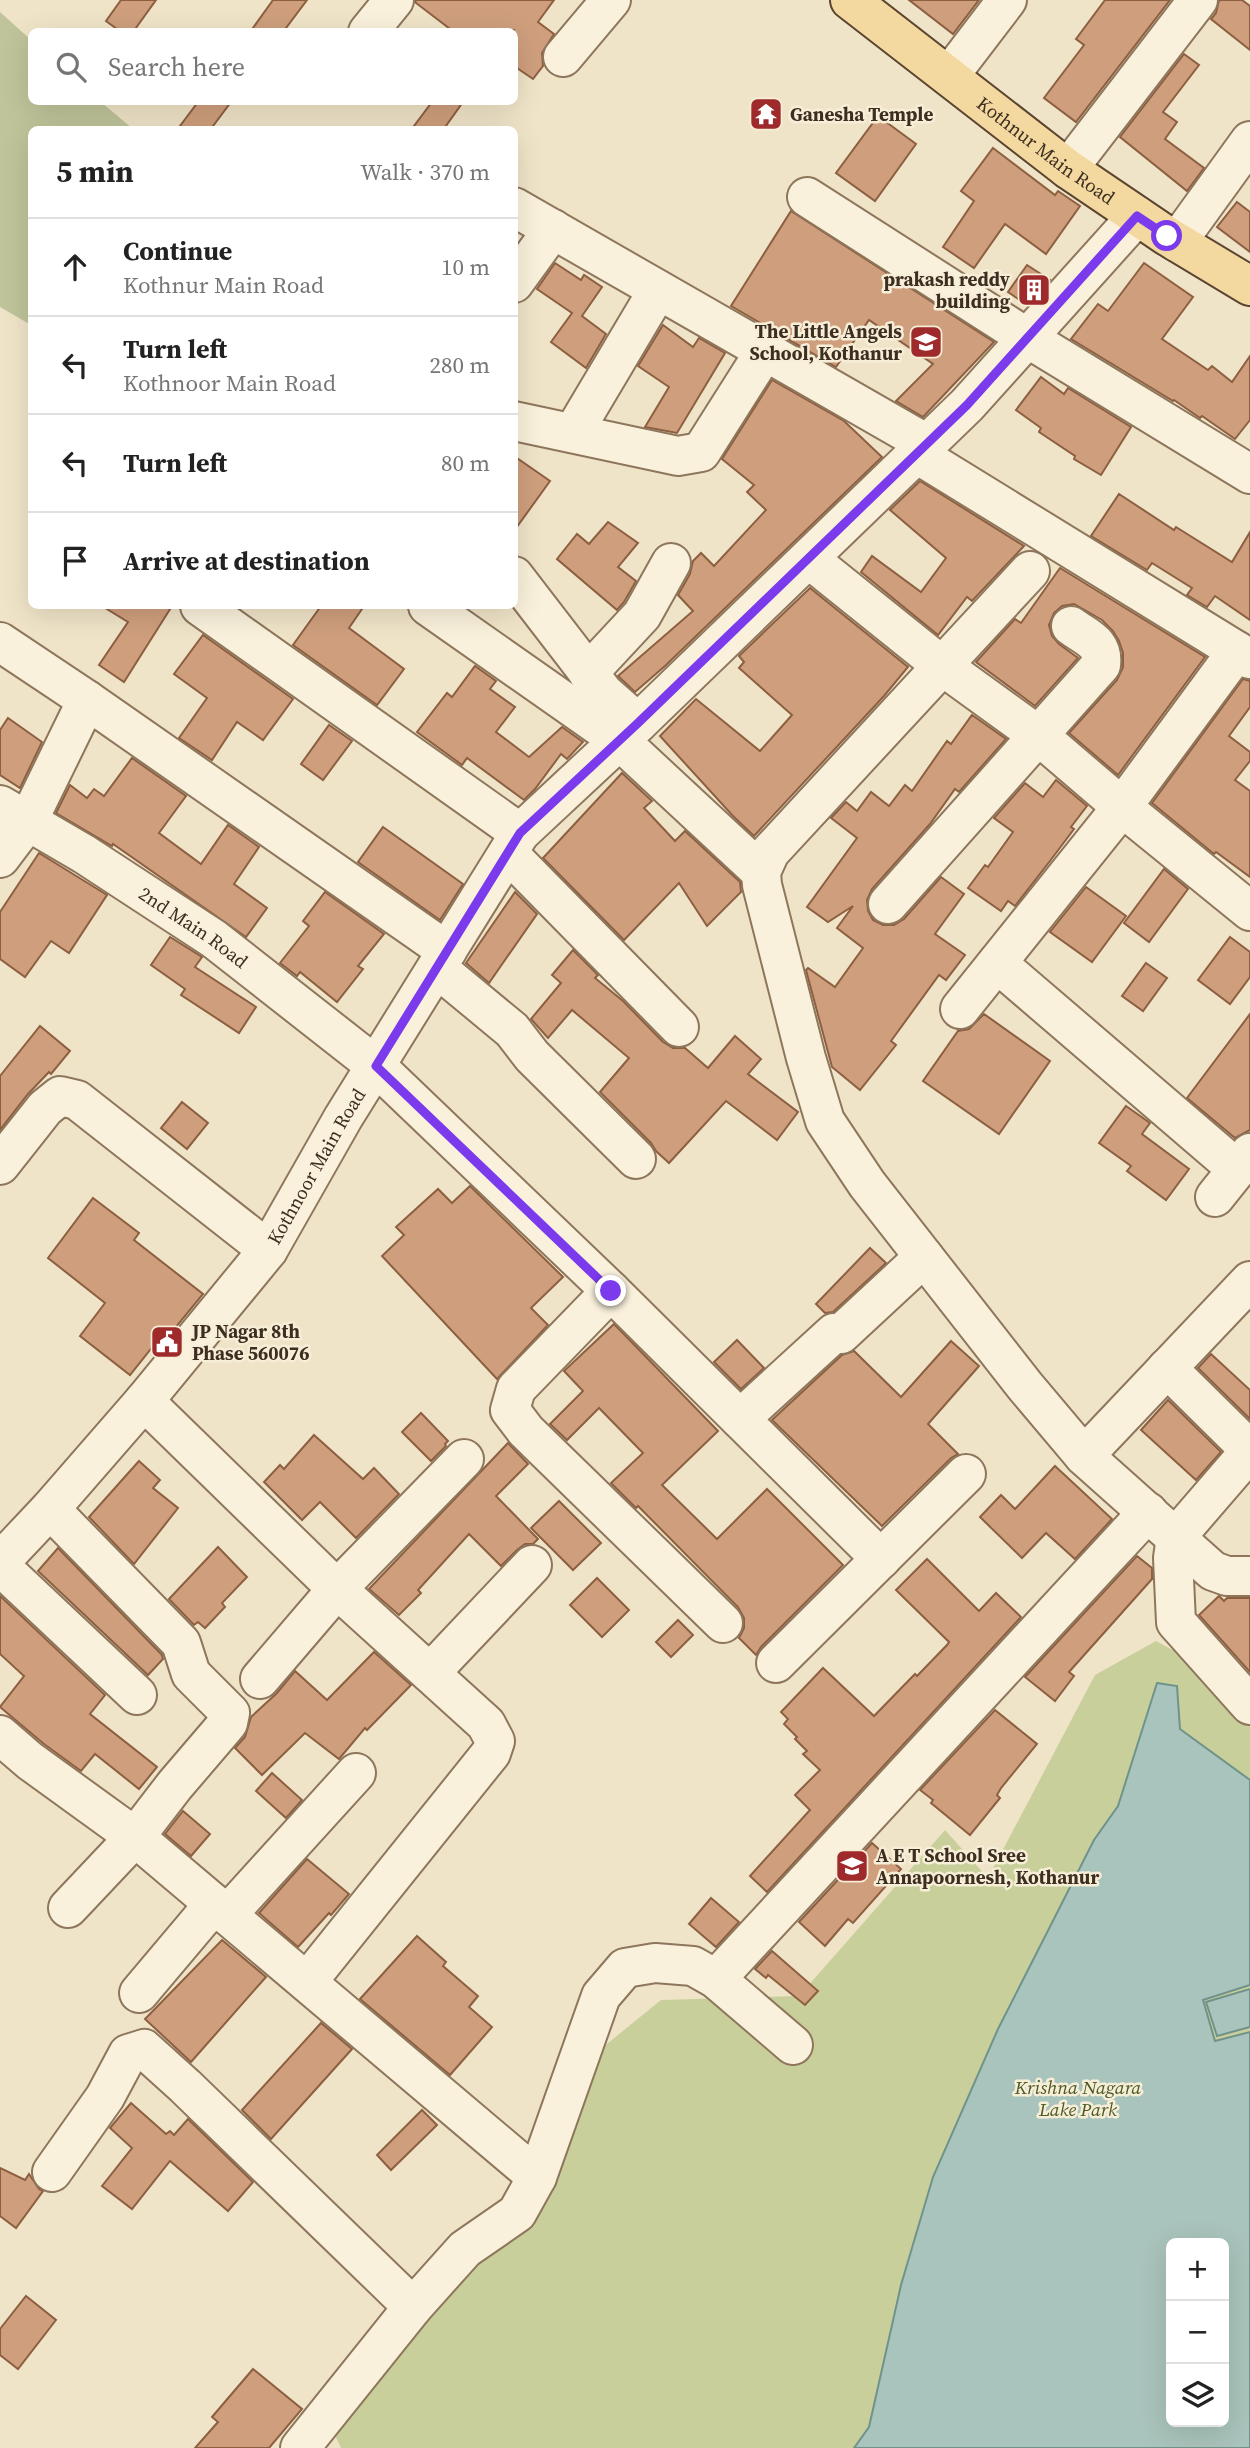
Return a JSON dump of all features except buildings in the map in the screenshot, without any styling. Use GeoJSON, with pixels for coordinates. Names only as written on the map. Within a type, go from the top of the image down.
{"type":"FeatureCollection","features":[{"type":"Feature","properties":{"kind":"main road","name":"Kothnur Main Road"},"geometry":{"type":"LineString","coordinates":[[850,0],[1068,169],[1177,242],[1250,286]]}},
{"type":"Feature","properties":{"kind":"street"},"geometry":{"type":"LineString","coordinates":[[371,28],[394,0]]}},
{"type":"Feature","properties":{"kind":"street"},"geometry":{"type":"LineString","coordinates":[[563,57],[611,0]]}},
{"type":"Feature","properties":{"kind":"street"},"geometry":{"type":"LineString","coordinates":[[948,76],[1007,0]]}},
{"type":"Feature","properties":{"kind":"street"},"geometry":{"type":"LineString","coordinates":[[1068,169],[1198,0]]}},
{"type":"Feature","properties":{"kind":"street"},"geometry":{"type":"LineString","coordinates":[[1177,242],[1250,141]]}},
{"type":"Feature","properties":{"kind":"street"},"geometry":{"type":"LineString","coordinates":[[807,197],[1029,339],[1250,474]]}},
{"type":"Feature","properties":{"kind":"street"},"geometry":{"type":"LineString","coordinates":[[518,209],[765,351],[1243,655],[960,1009]]}},
{"type":"Feature","properties":{"kind":"street","name":"Kothnoor Main Road"},"geometry":{"type":"LineString","coordinates":[[0,1564],[144,1401],[268,1250],[343,1118],[514,843],[922,449],[1029,339],[1137,216]]}},
{"type":"Feature","properties":{"kind":"street"},"geometry":{"type":"LineString","coordinates":[[518,277],[553,229]]}},
{"type":"Feature","properties":{"kind":"street"},"geometry":{"type":"LineString","coordinates":[[573,433],[658,290]]}},
{"type":"Feature","properties":{"kind":"street"},"geometry":{"type":"LineString","coordinates":[[518,422],[678,456],[701,452],[765,351]]}},
{"type":"Feature","properties":{"kind":"street"},"geometry":{"type":"LineString","coordinates":[[809,559],[941,664],[1039,736],[1250,911]]}},
{"type":"Feature","properties":{"kind":"street"},"geometry":{"type":"LineString","coordinates":[[589,673],[642,615],[671,563]]}},
{"type":"Feature","properties":{"kind":"street"},"geometry":{"type":"LineString","coordinates":[[1030,571],[941,664],[770,852],[761,872],[762,886],[802,1045],[825,1121],[867,1184],[1025,1386],[1084,1455],[1148,1512],[1175,1547],[1213,1571],[1227,1576],[1250,1576]]}},
{"type":"Feature","properties":{"kind":"street"},"geometry":{"type":"LineString","coordinates":[[518,581],[604,693],[629,731],[761,872]]}},
{"type":"Feature","properties":{"kind":"street"},"geometry":{"type":"LineString","coordinates":[[204,609],[514,843],[679,1027]]}},
{"type":"Feature","properties":{"kind":"street"},"geometry":{"type":"LineString","coordinates":[[433,609],[629,731]]}},
{"type":"Feature","properties":{"kind":"street"},"geometry":{"type":"LineString","coordinates":[[888,904],[1101,664],[1102,653],[1098,646],[1071,626]]}},
{"type":"Feature","properties":{"kind":"street"},"geometry":{"type":"LineString","coordinates":[[0,642],[87,701],[442,960],[512,1030],[532,1056],[636,1159]]}},
{"type":"Feature","properties":{"kind":"street"},"geometry":{"type":"LineString","coordinates":[[0,858],[14,813],[87,701]]}},
{"type":"Feature","properties":{"kind":"street","name":"2nd Main Road"},"geometry":{"type":"LineString","coordinates":[[14,813],[84,854],[214,939],[376,1066],[611,1291],[881,1559]]}},
{"type":"Feature","properties":{"kind":"street"},"geometry":{"type":"LineString","coordinates":[[997,963],[1234,1173]]}},
{"type":"Feature","properties":{"kind":"street"},"geometry":{"type":"LineString","coordinates":[[0,1165],[45,1108],[60,1096],[77,1100],[268,1250]]}},
{"type":"Feature","properties":{"kind":"street"},"geometry":{"type":"LineString","coordinates":[[740,1419],[834,1333],[841,1334],[924,1257]]}},
{"type":"Feature","properties":{"kind":"street"},"geometry":{"type":"LineString","coordinates":[[1084,1455],[1250,1282]]}},
{"type":"Feature","properties":{"kind":"street"},"geometry":{"type":"LineString","coordinates":[[611,1291],[516,1389],[510,1410],[526,1430],[723,1623]]}},
{"type":"Feature","properties":{"kind":"street"},"geometry":{"type":"LineString","coordinates":[[1167,1368],[1250,1451],[1175,1547],[1176,1622],[1250,1705]]}},
{"type":"Feature","properties":{"kind":"street"},"geometry":{"type":"LineString","coordinates":[[144,1401],[337,1589],[486,1724],[495,1741],[491,1754],[307,1982]]}},
{"type":"Feature","properties":{"kind":"street"},"geometry":{"type":"LineString","coordinates":[[260,1679],[337,1589],[464,1459]]}},
{"type":"Feature","properties":{"kind":"street"},"geometry":{"type":"LineString","coordinates":[[776,1663],[966,1474]]}},
{"type":"Feature","properties":{"kind":"street"},"geometry":{"type":"LineString","coordinates":[[50,1509],[181,1643],[191,1674],[230,1713],[228,1723],[135,1837],[68,1908]]}},
{"type":"Feature","properties":{"kind":"street"},"geometry":{"type":"LineString","coordinates":[[716,1979],[1148,1512]]}},
{"type":"Feature","properties":{"kind":"street"},"geometry":{"type":"LineString","coordinates":[[0,1564],[136,1695]]}},
{"type":"Feature","properties":{"kind":"street"},"geometry":{"type":"LineString","coordinates":[[430,1673],[532,1564]]}},
{"type":"Feature","properties":{"kind":"street"},"geometry":{"type":"LineString","coordinates":[[0,1735],[30,1761],[135,1837],[537,2177]]}},
{"type":"Feature","properties":{"kind":"street"},"geometry":{"type":"LineString","coordinates":[[139,1993],[356,1773]]}},
{"type":"Feature","properties":{"kind":"street"},"geometry":{"type":"LineString","coordinates":[[300,2448],[413,2307],[465,2249],[517,2213],[537,2177],[601,1996],[625,1968],[655,1963],[693,1966],[716,1979],[793,2045]]}},
{"type":"Feature","properties":{"kind":"street"},"geometry":{"type":"LineString","coordinates":[[52,2172],[105,2097],[128,2054],[144,2049],[413,2307]]}},
{"type":"Feature","properties":{"kind":"green space"},"geometry":{"type":"Polygon","coordinates":[[[0,12],[28,37],[28,105],[105,105],[129,126],[28,126],[28,323],[0,307],[0,12]]]}},
{"type":"Feature","properties":{"kind":"green space"},"geometry":{"type":"Polygon","coordinates":[[[1156,1641],[1211,1671],[1250,1714],[1250,2448],[341,2448],[334,2433],[471,2264],[531,2227],[602,2048],[661,2000],[799,1996],[945,1830],[988,1878],[1095,1675],[1156,1641]]]}},
{"type":"Feature","properties":{"kind":"water","name":"Krishna Nagara Lake Park"},"geometry":{"type":"Polygon","coordinates":[[[1157,1683],[1177,1686],[1180,1729],[1250,1780],[1250,1985],[1203,2000],[1215,2041],[1250,2032],[1250,2448],[854,2448],[869,2427],[901,2285],[933,2177],[998,2029],[1094,1840],[1118,1806],[1157,1683]]]}},
{"type":"Feature","properties":{"kind":"water"},"geometry":{"type":"Polygon","coordinates":[[[1250,1989],[1250,2027],[1217,2036],[1206,2002],[1250,1989]]]}},
{"type":"Feature","properties":{"kind":"place","name":"Ganesha Temple"},"geometry":{"type":"Point","coordinates":[766,114]}},
{"type":"Feature","properties":{"kind":"place","name":"prakash reddy building"},"geometry":{"type":"Point","coordinates":[1034,290]}},
{"type":"Feature","properties":{"kind":"place","name":"The Little Angels School, Kothanur"},"geometry":{"type":"Point","coordinates":[926,342]}},
{"type":"Feature","properties":{"kind":"place","name":"JP Nagar 8th Phase 560076"},"geometry":{"type":"Point","coordinates":[167,1342]}},
{"type":"Feature","properties":{"kind":"place","name":"A E T School Sree Annapoornesh, Kothanur"},"geometry":{"type":"Point","coordinates":[852,1866]}},
{"type":"Feature","properties":{"kind":"route"},"geometry":{"type":"LineString","coordinates":[[611,1291],[376,1066],[520,833],[638,723],[967,405],[1137,216],[1167,236]]}}]}
